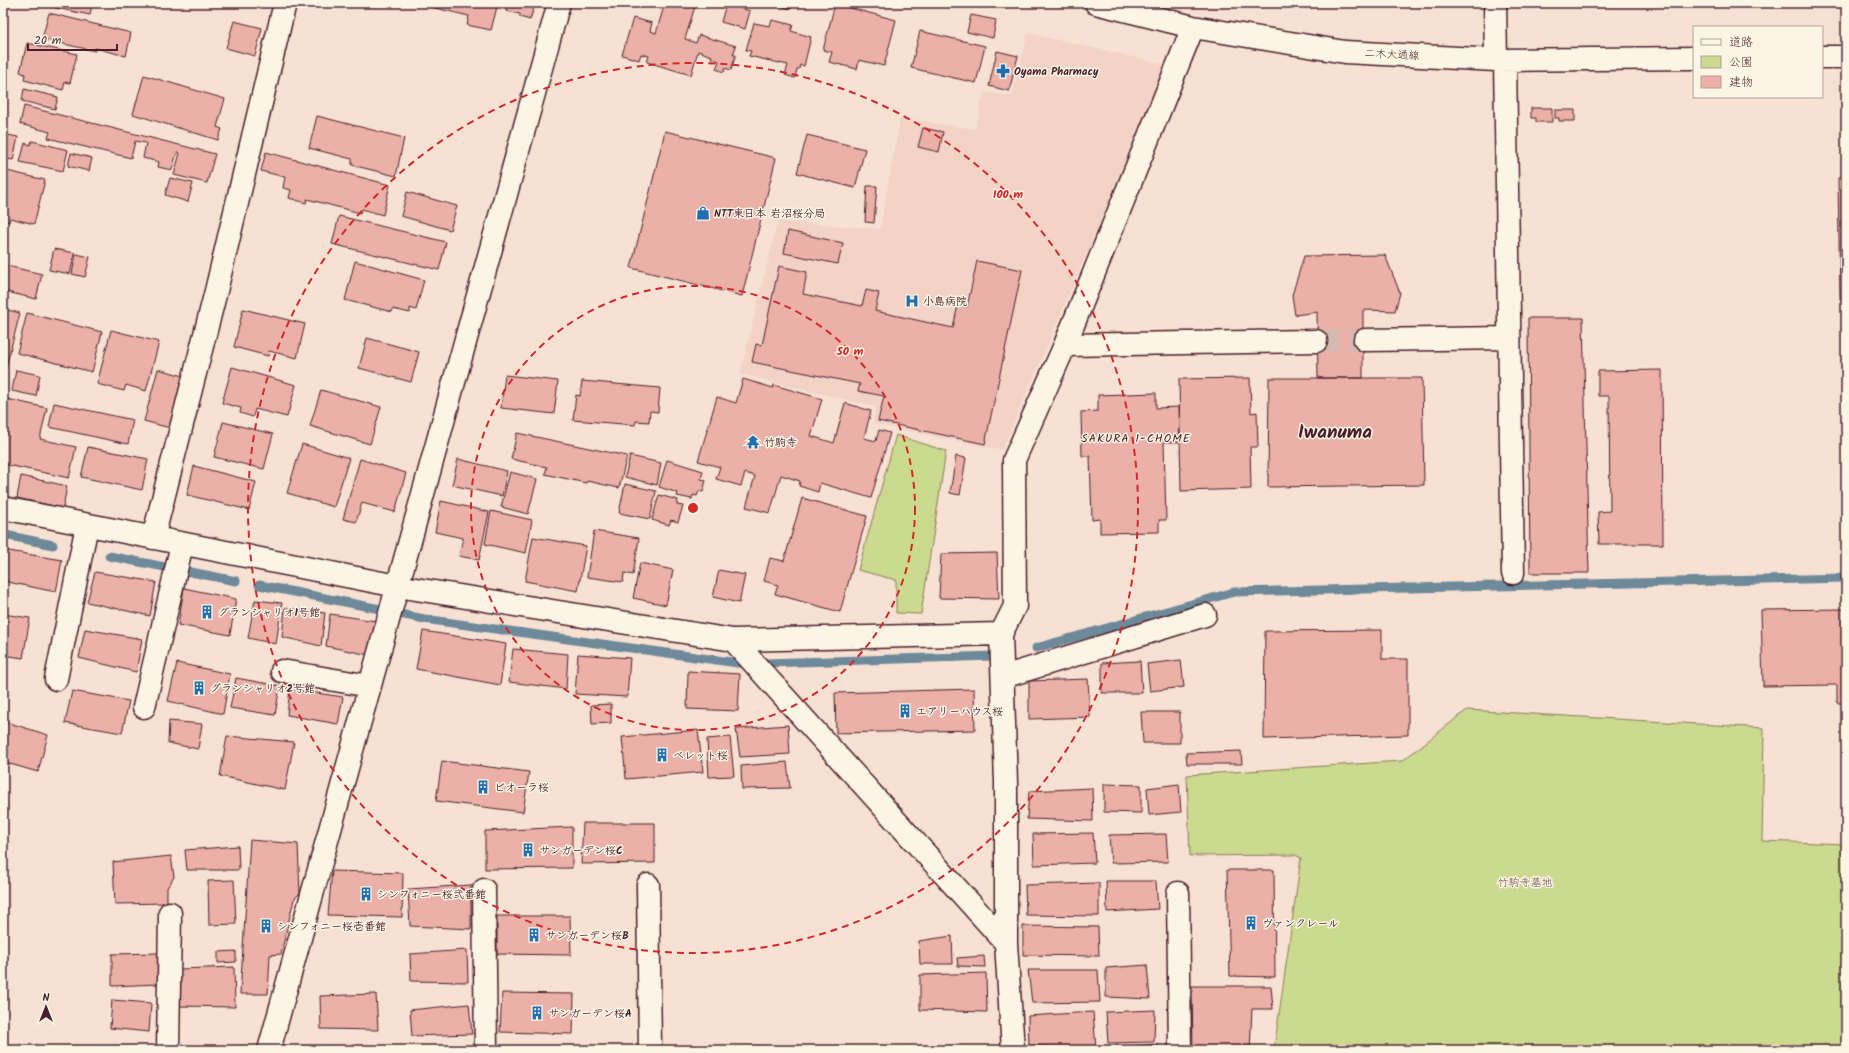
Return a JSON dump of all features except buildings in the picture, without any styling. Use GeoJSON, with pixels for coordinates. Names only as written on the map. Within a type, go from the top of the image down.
{"type":"FeatureCollection","features":[{"type":"Feature","properties":{"kind":"street"},"geometry":{"type":"LineString","coordinates":[[153,538],[218,284],[285,3]]}},
{"type":"Feature","properties":{"kind":"street"},"geometry":{"type":"LineString","coordinates":[[269,1050],[559,3]]}},
{"type":"Feature","properties":{"kind":"street","name":"二木大通線"},"geometry":{"type":"LineString","coordinates":[[1096,3],[1193,27],[1345,52],[1501,60],[1693,58]]}},
{"type":"Feature","properties":{"kind":"street"},"geometry":{"type":"LineString","coordinates":[[1495,3],[1501,60],[1513,573]]}},
{"type":"Feature","properties":{"kind":"street"},"geometry":{"type":"LineString","coordinates":[[1012,1050],[1006,943],[1006,783],[1001,634],[1015,606],[1014,460],[1065,345],[1193,27]]}},
{"type":"Feature","properties":{"kind":"street"},"geometry":{"type":"LineString","coordinates":[[1823,57],[1846,57]]}},
{"type":"Feature","properties":{"kind":"street"},"geometry":{"type":"LineString","coordinates":[[1365,340],[1508,338]]}},
{"type":"Feature","properties":{"kind":"street"},"geometry":{"type":"LineString","coordinates":[[1065,345],[1316,341]]}},
{"type":"Feature","properties":{"kind":"street"},"geometry":{"type":"LineString","coordinates":[[3,508],[397,586],[733,640],[1001,634]]}},
{"type":"Feature","properties":{"kind":"street"},"geometry":{"type":"LineString","coordinates":[[56,679],[87,525]]}},
{"type":"Feature","properties":{"kind":"street"},"geometry":{"type":"LineString","coordinates":[[144,707],[182,544]]}},
{"type":"Feature","properties":{"kind":"street"},"geometry":{"type":"LineString","coordinates":[[1003,677],[1205,615]]}},
{"type":"Feature","properties":{"kind":"street"},"geometry":{"type":"LineString","coordinates":[[733,640],[1006,943]]}},
{"type":"Feature","properties":{"kind":"street"},"geometry":{"type":"LineString","coordinates":[[282,671],[370,686]]}},
{"type":"Feature","properties":{"kind":"street"},"geometry":{"type":"LineString","coordinates":[[648,885],[650,1050]]}},
{"type":"Feature","properties":{"kind":"street"},"geometry":{"type":"LineString","coordinates":[[484,890],[486,1050]]}},
{"type":"Feature","properties":{"kind":"street"},"geometry":{"type":"LineString","coordinates":[[1178,893],[1180,1050]]}},
{"type":"Feature","properties":{"kind":"street"},"geometry":{"type":"LineString","coordinates":[[168,1050],[170,913]]}},
{"type":"Feature","properties":{"kind":"shaded area","name":"小島病院"},"geometry":{"type":"Polygon","coordinates":[[[1028,33],[1163,64],[1165,72],[1002,450],[873,424],[876,407],[740,374],[778,221],[880,229],[900,118],[975,129],[984,92],[1012,96],[1028,33]]]}},
{"type":"Feature","properties":{"kind":"green space"},"geometry":{"type":"Polygon","coordinates":[[[896,435],[946,451],[921,614],[896,613],[896,580],[858,570],[896,435]]]}},
{"type":"Feature","properties":{"kind":"green space","name":"竹駒寺墓地"},"geometry":{"type":"Polygon","coordinates":[[[1467,710],[1764,728],[1762,841],[1846,844],[1846,1042],[1836,1050],[1274,1050],[1301,858],[1295,855],[1190,856],[1187,775],[1402,761],[1467,710]]]}},
{"type":"Feature","properties":{"kind":"waterway"},"geometry":{"type":"LineString","coordinates":[[5,535],[53,545]]}},
{"type":"Feature","properties":{"kind":"waterway"},"geometry":{"type":"LineString","coordinates":[[109,556],[165,567]]}},
{"type":"Feature","properties":{"kind":"waterway"},"geometry":{"type":"LineString","coordinates":[[186,571],[236,581]]}},
{"type":"Feature","properties":{"kind":"waterway"},"geometry":{"type":"LineString","coordinates":[[1036,648],[1234,592],[1846,578]]}},
{"type":"Feature","properties":{"kind":"waterway"},"geometry":{"type":"LineString","coordinates":[[259,585],[380,609]]}},
{"type":"Feature","properties":{"kind":"waterway"},"geometry":{"type":"LineString","coordinates":[[400,614],[424,619],[745,664]]}},
{"type":"Feature","properties":{"kind":"waterway"},"geometry":{"type":"LineString","coordinates":[[765,663],[996,656]]}},
{"type":"Feature","properties":{"kind":"tunnel"},"geometry":{"type":"LineString","coordinates":[[1316,341],[1365,340]]}},
{"type":"Feature","properties":{"kind":"place","name":"Oyama Pharmacy"},"geometry":{"type":"Point","coordinates":[1003,71]}},
{"type":"Feature","properties":{"kind":"place","name":"NTT東日本 岩沼桜分局"},"geometry":{"type":"Point","coordinates":[703,213]}},
{"type":"Feature","properties":{"kind":"place","name":"小島病院"},"geometry":{"type":"Point","coordinates":[912,301]}},
{"type":"Feature","properties":{"kind":"place","name":"竹駒寺"},"geometry":{"type":"Point","coordinates":[753,442]}},
{"type":"Feature","properties":{"kind":"place","name":"グランシャリオ1号館"},"geometry":{"type":"Point","coordinates":[207,612]}},
{"type":"Feature","properties":{"kind":"place","name":"グランシャリオ2号館"},"geometry":{"type":"Point","coordinates":[199,688]}},
{"type":"Feature","properties":{"kind":"place","name":"エアリーハウス桜"},"geometry":{"type":"Point","coordinates":[905,711]}},
{"type":"Feature","properties":{"kind":"place","name":"ベレット桜"},"geometry":{"type":"Point","coordinates":[662,755]}},
{"type":"Feature","properties":{"kind":"place","name":"ビオーラ桜"},"geometry":{"type":"Point","coordinates":[483,787]}},
{"type":"Feature","properties":{"kind":"place","name":"サンガーデン桜C"},"geometry":{"type":"Point","coordinates":[528,850]}},
{"type":"Feature","properties":{"kind":"place","name":"シンフォニー桜弐番館"},"geometry":{"type":"Point","coordinates":[366,894]}},
{"type":"Feature","properties":{"kind":"place","name":"ヴァンクレール"},"geometry":{"type":"Point","coordinates":[1251,923]}},
{"type":"Feature","properties":{"kind":"place","name":"シンフォニー桜壱番館"},"geometry":{"type":"Point","coordinates":[266,926]}},
{"type":"Feature","properties":{"kind":"place","name":"サンガーデン桜B"},"geometry":{"type":"Point","coordinates":[534,935]}},
{"type":"Feature","properties":{"kind":"place","name":"サンガーデン桜A"},"geometry":{"type":"Point","coordinates":[537,1013]}},
{"type":"Feature","properties":{"kind":"district","name":"Iwanuma"},"geometry":{"type":"Point","coordinates":[1335,431]}},
{"type":"Feature","properties":{"kind":"district","name":"SAKURA 1-CHOME"},"geometry":{"type":"Point","coordinates":[1136,438]}}]}
